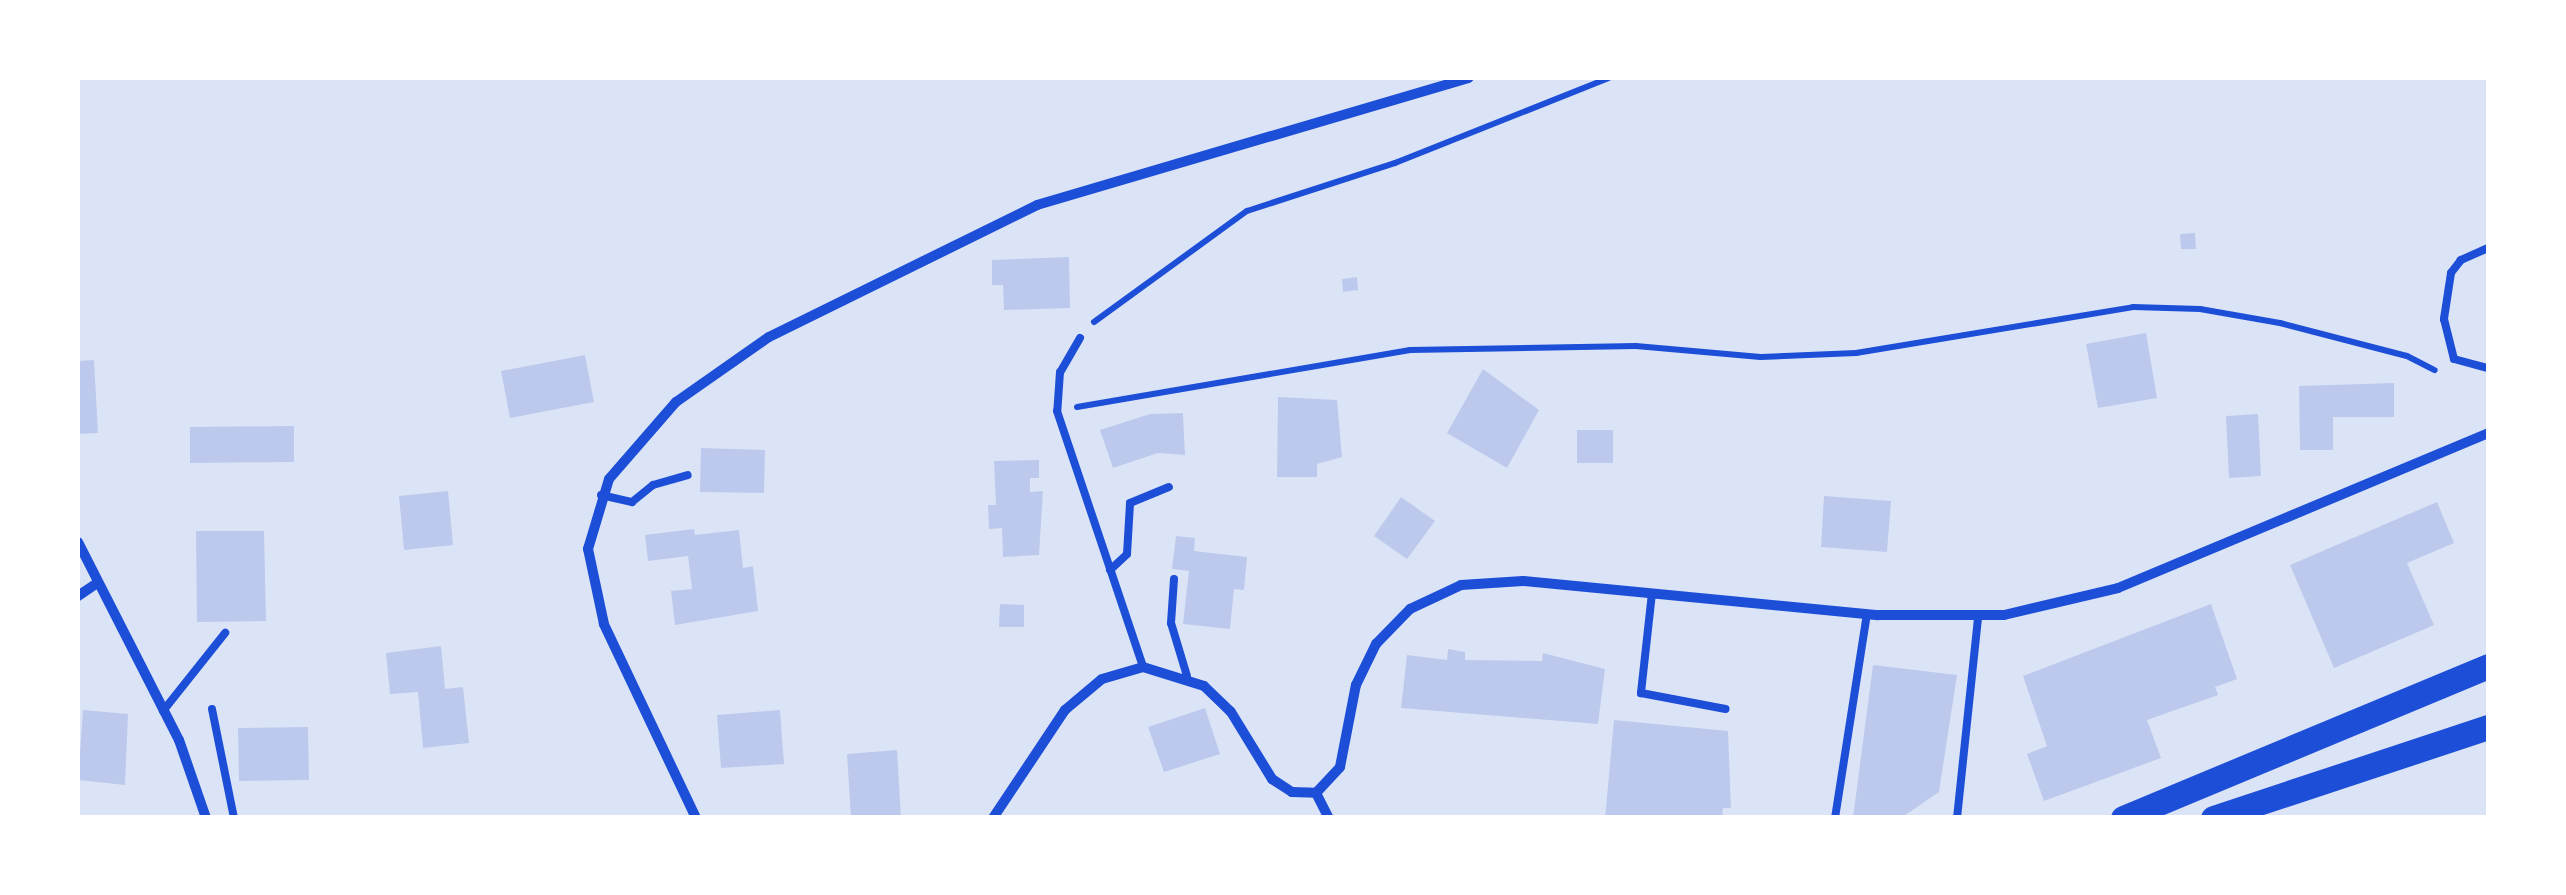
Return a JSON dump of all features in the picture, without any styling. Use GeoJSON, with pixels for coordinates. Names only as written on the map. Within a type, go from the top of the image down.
{"type":"FeatureCollection","features":[{"type":"Feature","properties":{"kind":"main road"},"geometry":{"type":"LineString","coordinates":[[2123,818],[2488,666]]}},
{"type":"Feature","properties":{"kind":"main road"},"geometry":{"type":"LineString","coordinates":[[2213,818],[2488,727]]}},
{"type":"Feature","properties":{"kind":"street"},"geometry":{"type":"LineString","coordinates":[[696,818],[594,592],[588,549],[600,494],[646,431],[730,360],[996,222],[1100,184],[1468,78]]}},
{"type":"Feature","properties":{"kind":"street"},"geometry":{"type":"LineString","coordinates":[[1316,793],[1340,767],[1364,666],[1410,609],[1461,585],[1492,580],[1867,614],[1978,617],[2118,588],[2488,433]]}},
{"type":"Feature","properties":{"kind":"street"},"geometry":{"type":"LineString","coordinates":[[78,542],[192,769],[206,818]]}},
{"type":"Feature","properties":{"kind":"street"},"geometry":{"type":"LineString","coordinates":[[78,596],[97,583]]}},
{"type":"Feature","properties":{"kind":"street"},"geometry":{"type":"LineString","coordinates":[[992,818],[1065,710],[1102,679],[1143,667],[1186,676],[1231,712],[1282,787],[1316,793]]}},
{"type":"Feature","properties":{"kind":"street"},"geometry":{"type":"LineString","coordinates":[[1316,793],[1329,818]]}},
{"type":"Feature","properties":{"kind":"lane"},"geometry":{"type":"LineString","coordinates":[[2488,248],[2461,260],[2452,274],[2444,319],[2454,360],[2488,368]]}},
{"type":"Feature","properties":{"kind":"lane"},"geometry":{"type":"LineString","coordinates":[[1080,338],[1060,372],[1057,411],[1143,667]]}},
{"type":"Feature","properties":{"kind":"lane"},"geometry":{"type":"LineString","coordinates":[[600,494],[632,502],[653,485],[688,474]]}},
{"type":"Feature","properties":{"kind":"lane"},"geometry":{"type":"LineString","coordinates":[[1110,570],[1127,554],[1130,502],[1169,487]]}},
{"type":"Feature","properties":{"kind":"lane"},"geometry":{"type":"LineString","coordinates":[[1174,579],[1171,623],[1186,676]]}},
{"type":"Feature","properties":{"kind":"lane"},"geometry":{"type":"LineString","coordinates":[[1652,593],[1641,693],[1726,709]]}},
{"type":"Feature","properties":{"kind":"lane"},"geometry":{"type":"LineString","coordinates":[[1835,818],[1867,614]]}},
{"type":"Feature","properties":{"kind":"lane"},"geometry":{"type":"LineString","coordinates":[[1957,818],[1978,617]]}},
{"type":"Feature","properties":{"kind":"lane"},"geometry":{"type":"LineString","coordinates":[[163,712],[179,699],[225,634]]}},
{"type":"Feature","properties":{"kind":"lane"},"geometry":{"type":"LineString","coordinates":[[212,709],[234,818]]}},
{"type":"Feature","properties":{"kind":"path"},"geometry":{"type":"LineString","coordinates":[[1080,338],[1172,259],[1247,211],[1395,163],[1609,78]]}},
{"type":"Feature","properties":{"kind":"path"},"geometry":{"type":"LineString","coordinates":[[1057,411],[1428,348],[1636,346],[1824,355],[1982,336],[2133,307],[2200,309],[2280,323],[2407,356],[2445,375]]}},
{"type":"Feature","properties":{"kind":"shaded area"},"geometry":{"type":"Polygon","coordinates":[[[78,78],[2488,78],[2488,817],[78,817],[78,78]]]}},
{"type":"Feature","properties":{"kind":"building"},"geometry":{"type":"Polygon","coordinates":[[[2195,233],[2196,249],[2181,249],[2180,234],[2195,233]]]}},
{"type":"Feature","properties":{"kind":"building"},"geometry":{"type":"Polygon","coordinates":[[[1069,257],[1070,308],[1004,310],[1003,285],[992,285],[992,260],[1069,257]]]}},
{"type":"Feature","properties":{"kind":"building"},"geometry":{"type":"Polygon","coordinates":[[[1357,277],[1358,290],[1343,292],[1342,279],[1357,277]]]}},
{"type":"Feature","properties":{"kind":"building"},"geometry":{"type":"Polygon","coordinates":[[[2146,333],[2157,398],[2098,408],[2086,344],[2146,333]]]}},
{"type":"Feature","properties":{"kind":"building"},"geometry":{"type":"Polygon","coordinates":[[[585,355],[594,402],[510,418],[501,371],[585,355]]]}},
{"type":"Feature","properties":{"kind":"building"},"geometry":{"type":"Polygon","coordinates":[[[94,360],[98,433],[78,434],[78,361],[94,360]]]}},
{"type":"Feature","properties":{"kind":"building"},"geometry":{"type":"Polygon","coordinates":[[[1483,369],[1539,410],[1507,468],[1447,433],[1483,369]]]}},
{"type":"Feature","properties":{"kind":"building"},"geometry":{"type":"Polygon","coordinates":[[[2394,383],[2394,417],[2333,417],[2333,450],[2300,450],[2299,386],[2394,383]]]}},
{"type":"Feature","properties":{"kind":"building"},"geometry":{"type":"Polygon","coordinates":[[[1278,397],[1337,400],[1342,457],[1317,464],[1317,477],[1277,477],[1278,397]]]}},
{"type":"Feature","properties":{"kind":"building"},"geometry":{"type":"Polygon","coordinates":[[[1183,413],[1185,455],[1158,453],[1113,468],[1100,430],[1150,414],[1183,413]]]}},
{"type":"Feature","properties":{"kind":"building"},"geometry":{"type":"Polygon","coordinates":[[[2258,414],[2261,476],[2229,478],[2226,416],[2258,414]]]}},
{"type":"Feature","properties":{"kind":"building"},"geometry":{"type":"Polygon","coordinates":[[[294,426],[294,462],[190,463],[190,427],[294,426]]]}},
{"type":"Feature","properties":{"kind":"building"},"geometry":{"type":"Polygon","coordinates":[[[1577,430],[1613,430],[1613,463],[1577,463],[1577,430]]]}},
{"type":"Feature","properties":{"kind":"building"},"geometry":{"type":"Polygon","coordinates":[[[701,448],[765,450],[764,493],[700,492],[701,448]]]}},
{"type":"Feature","properties":{"kind":"building"},"geometry":{"type":"Polygon","coordinates":[[[1039,460],[1039,478],[1030,478],[1030,492],[1043,491],[1039,555],[1003,557],[1002,528],[989,529],[988,505],[996,505],[994,461],[1039,460]]]}},
{"type":"Feature","properties":{"kind":"building"},"geometry":{"type":"Polygon","coordinates":[[[448,491],[453,545],[404,550],[399,496],[448,491]]]}},
{"type":"Feature","properties":{"kind":"building"},"geometry":{"type":"Polygon","coordinates":[[[1824,496],[1891,501],[1887,552],[1821,547],[1824,496]]]}},
{"type":"Feature","properties":{"kind":"building"},"geometry":{"type":"Polygon","coordinates":[[[1401,497],[1435,521],[1407,559],[1374,536],[1401,497]]]}},
{"type":"Feature","properties":{"kind":"building"},"geometry":{"type":"Polygon","coordinates":[[[2437,502],[2454,543],[2407,563],[2434,625],[2334,668],[2290,565],[2437,502]]]}},
{"type":"Feature","properties":{"kind":"building"},"geometry":{"type":"Polygon","coordinates":[[[694,529],[695,535],[739,530],[743,568],[753,566],[758,611],[675,625],[671,591],[692,589],[688,556],[648,561],[645,535],[694,529]]]}},
{"type":"Feature","properties":{"kind":"building"},"geometry":{"type":"Polygon","coordinates":[[[196,531],[264,531],[266,621],[197,622],[196,531]]]}},
{"type":"Feature","properties":{"kind":"building"},"geometry":{"type":"Polygon","coordinates":[[[1176,536],[1195,538],[1194,551],[1247,557],[1244,590],[1234,589],[1230,629],[1183,624],[1189,571],[1172,569],[1176,536]]]}},
{"type":"Feature","properties":{"kind":"building"},"geometry":{"type":"Polygon","coordinates":[[[1000,604],[1024,605],[1024,627],[999,627],[1000,604]]]}},
{"type":"Feature","properties":{"kind":"building"},"geometry":{"type":"Polygon","coordinates":[[[2211,604],[2237,679],[2215,687],[2218,695],[2147,720],[2161,758],[2044,801],[2027,754],[2047,746],[2023,676],[2211,604]]]}},
{"type":"Feature","properties":{"kind":"building"},"geometry":{"type":"Polygon","coordinates":[[[441,646],[445,689],[463,687],[469,743],[423,748],[418,692],[390,694],[386,653],[441,646]]]}},
{"type":"Feature","properties":{"kind":"building"},"geometry":{"type":"Polygon","coordinates":[[[1448,649],[1465,652],[1465,660],[1542,661],[1543,653],[1605,669],[1598,724],[1401,708],[1407,655],[1447,660],[1448,649]]]}},
{"type":"Feature","properties":{"kind":"building"},"geometry":{"type":"Polygon","coordinates":[[[1873,665],[1957,675],[1939,792],[1901,818],[1853,818],[1873,665]]]}},
{"type":"Feature","properties":{"kind":"building"},"geometry":{"type":"Polygon","coordinates":[[[1205,708],[1220,754],[1164,772],[1148,727],[1205,708]]]}},
{"type":"Feature","properties":{"kind":"building"},"geometry":{"type":"Polygon","coordinates":[[[83,710],[128,714],[125,785],[78,780],[83,710]]]}},
{"type":"Feature","properties":{"kind":"building"},"geometry":{"type":"Polygon","coordinates":[[[780,710],[784,764],[721,768],[717,715],[780,710]]]}},
{"type":"Feature","properties":{"kind":"building"},"geometry":{"type":"Polygon","coordinates":[[[1614,720],[1728,731],[1731,808],[1723,808],[1722,818],[1605,818],[1614,720]]]}},
{"type":"Feature","properties":{"kind":"building"},"geometry":{"type":"Polygon","coordinates":[[[308,727],[309,780],[239,781],[238,728],[308,727]]]}},
{"type":"Feature","properties":{"kind":"building"},"geometry":{"type":"Polygon","coordinates":[[[897,750],[901,818],[851,818],[847,754],[897,750]]]}}]}
